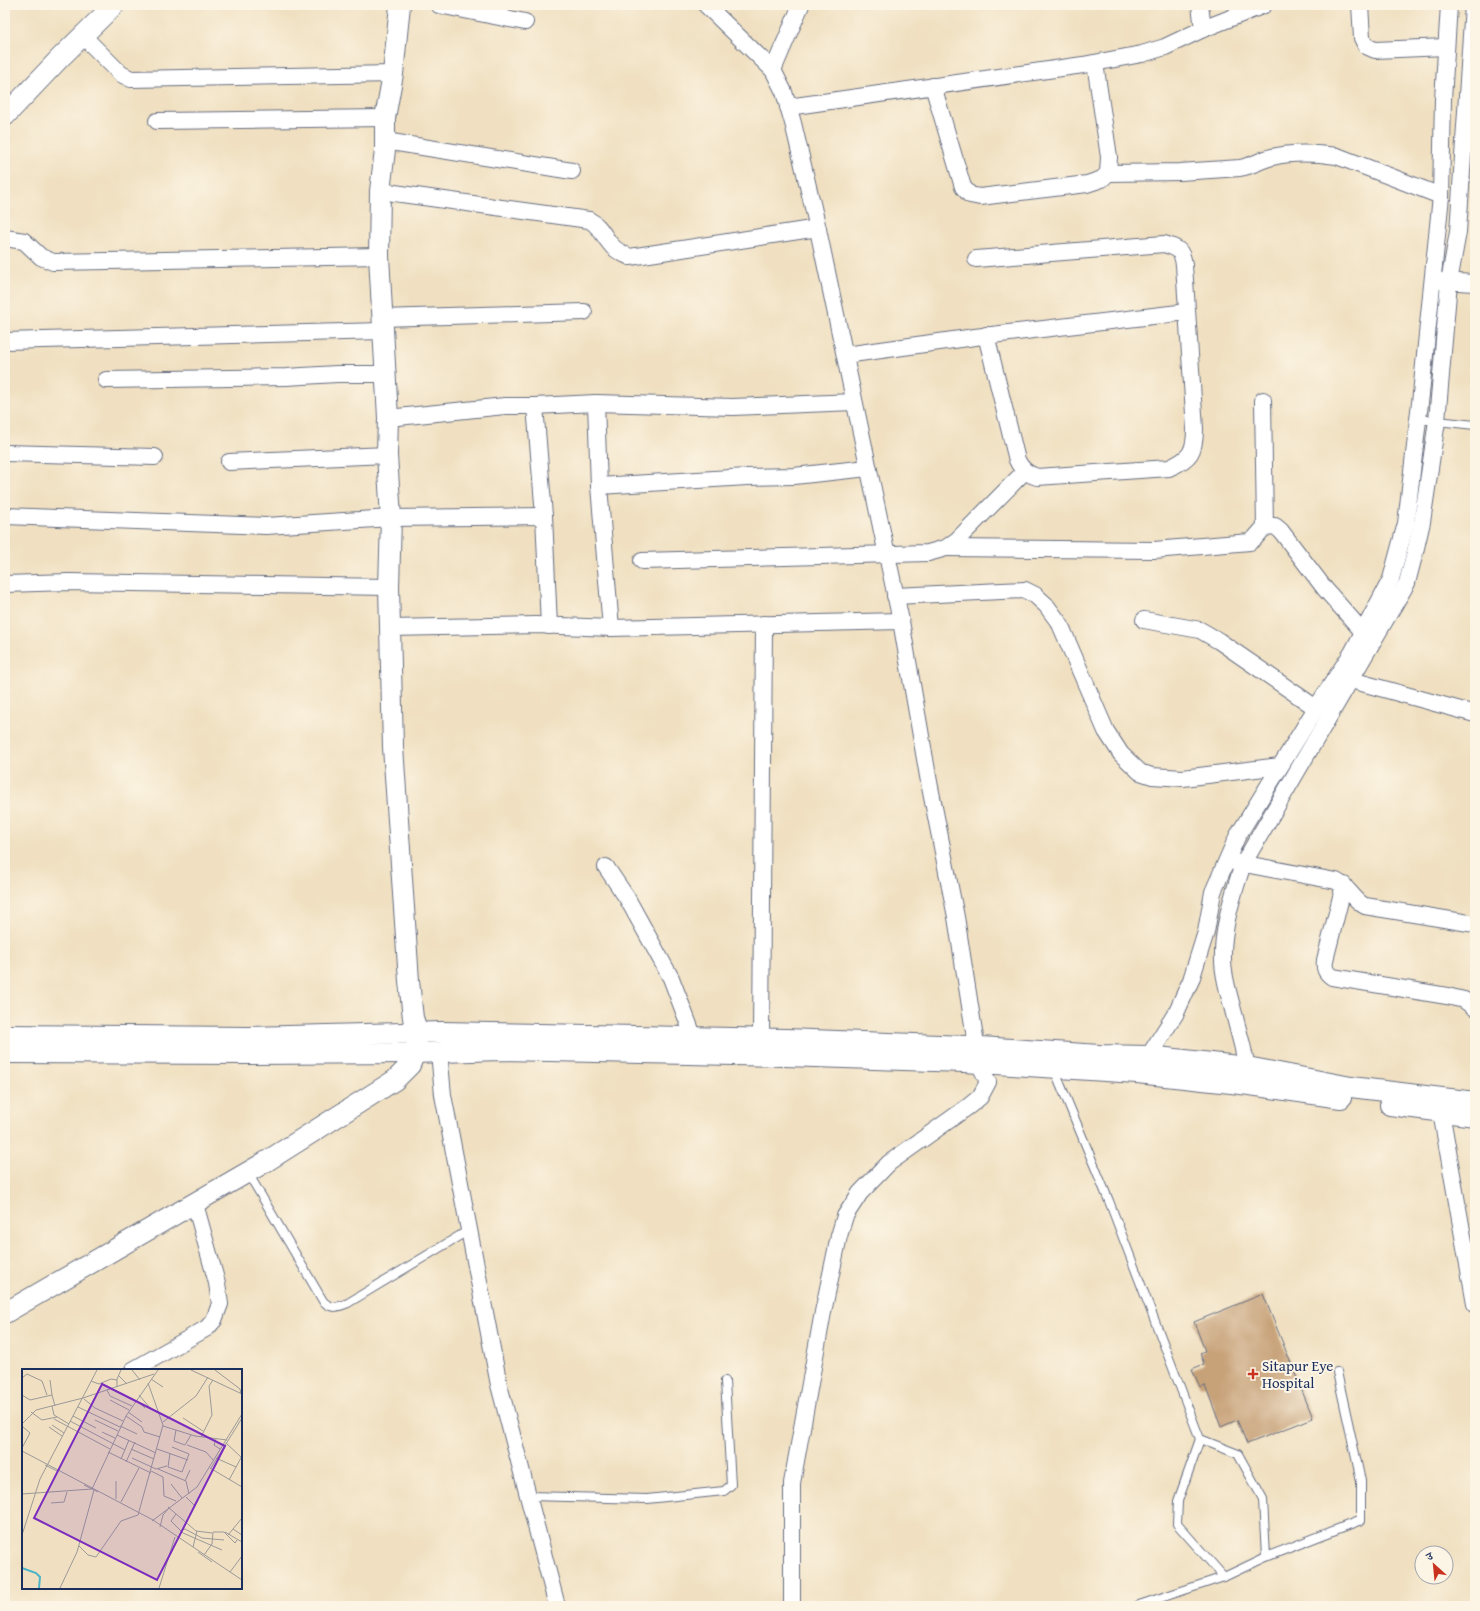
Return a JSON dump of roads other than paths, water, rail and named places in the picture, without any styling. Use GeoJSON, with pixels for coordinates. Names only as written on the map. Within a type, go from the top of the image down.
{"type":"FeatureCollection","features":[{"type":"Feature","properties":{"kind":"street"},"geometry":{"type":"LineString","coordinates":[[5,116],[114,5]]}},
{"type":"Feature","properties":{"kind":"street"},"geometry":{"type":"LineString","coordinates":[[5,1313],[248,1173],[395,1080],[410,1065],[415,1053],[418,1032],[413,1018],[409,981],[393,747],[389,587],[391,518],[387,455],[388,418],[386,374],[379,256],[380,191],[386,118],[393,74],[400,5]]}},
{"type":"Feature","properties":{"kind":"street"},"geometry":{"type":"LineString","coordinates":[[439,5],[525,22]]}},
{"type":"Feature","properties":{"kind":"street"},"geometry":{"type":"LineString","coordinates":[[706,5],[773,70],[784,92],[788,107],[818,228],[901,621],[956,917],[977,1055],[988,1082],[980,1097],[970,1106],[889,1163],[860,1193],[845,1216],[839,1236],[823,1312],[792,1483],[792,1606]]}},
{"type":"Feature","properties":{"kind":"street"},"geometry":{"type":"LineString","coordinates":[[773,70],[801,5]]}},
{"type":"Feature","properties":{"kind":"street"},"geometry":{"type":"LineString","coordinates":[[1200,5],[1203,29]]}},
{"type":"Feature","properties":{"kind":"street"},"geometry":{"type":"LineString","coordinates":[[788,107],[1142,54],[1264,5]]}},
{"type":"Feature","properties":{"kind":"street"},"geometry":{"type":"LineString","coordinates":[[1360,5],[1362,38],[1366,46],[1375,50],[1446,47]]}},
{"type":"Feature","properties":{"kind":"street"},"geometry":{"type":"LineString","coordinates":[[1137,1073],[1176,1013],[1190,980],[1206,932],[1213,892],[1237,837],[1316,708],[1352,653],[1391,579],[1406,523],[1441,196],[1446,47],[1449,5]]}},
{"type":"Feature","properties":{"kind":"street"},"geometry":{"type":"LineString","coordinates":[[1248,1076],[1228,990],[1223,961],[1224,938],[1232,897],[1243,864],[1407,583],[1422,522],[1437,421],[1449,282],[1458,232],[1469,151],[1473,5]]}},
{"type":"Feature","properties":{"kind":"street"},"geometry":{"type":"LineString","coordinates":[[83,36],[120,74],[131,79],[393,74]]}},
{"type":"Feature","properties":{"kind":"street"},"geometry":{"type":"LineString","coordinates":[[933,86],[963,187],[970,195],[980,197],[1087,184],[1102,179],[1108,173],[1109,157],[1095,62]]}},
{"type":"Feature","properties":{"kind":"street"},"geometry":{"type":"LineString","coordinates":[[157,121],[386,118]]}},
{"type":"Feature","properties":{"kind":"street"},"geometry":{"type":"LineString","coordinates":[[385,141],[572,171]]}},
{"type":"Feature","properties":{"kind":"street"},"geometry":{"type":"LineString","coordinates":[[1442,152],[1469,151]]}},
{"type":"Feature","properties":{"kind":"street"},"geometry":{"type":"LineString","coordinates":[[1108,173],[1180,172],[1240,168],[1271,157],[1289,154],[1322,154],[1337,156],[1441,196]]}},
{"type":"Feature","properties":{"kind":"street"},"geometry":{"type":"LineString","coordinates":[[380,191],[590,220],[597,224],[612,246],[630,257],[818,228]]}},
{"type":"Feature","properties":{"kind":"street"},"geometry":{"type":"LineString","coordinates":[[5,238],[24,241],[41,257],[53,262],[379,256]]}},
{"type":"Feature","properties":{"kind":"street"},"geometry":{"type":"LineString","coordinates":[[976,259],[1164,244],[1176,247],[1183,255],[1195,442],[1192,452],[1183,462],[1169,468],[1037,477],[1030,475],[1017,460],[986,336]]}},
{"type":"Feature","properties":{"kind":"street"},"geometry":{"type":"LineString","coordinates":[[1432,281],[1475,284]]}},
{"type":"Feature","properties":{"kind":"street"},"geometry":{"type":"LineString","coordinates":[[5,341],[382,325],[584,312]]}},
{"type":"Feature","properties":{"kind":"street"},"geometry":{"type":"LineString","coordinates":[[845,354],[1187,312]]}},
{"type":"Feature","properties":{"kind":"street"},"geometry":{"type":"LineString","coordinates":[[106,380],[286,378],[337,374],[386,374]]}},
{"type":"Feature","properties":{"kind":"street"},"geometry":{"type":"LineString","coordinates":[[1263,400],[1265,528]]}},
{"type":"Feature","properties":{"kind":"street"},"geometry":{"type":"LineString","coordinates":[[388,418],[505,406],[596,403],[733,407],[854,402]]}},
{"type":"Feature","properties":{"kind":"street"},"geometry":{"type":"LineString","coordinates":[[596,403],[599,486],[611,628]]}},
{"type":"Feature","properties":{"kind":"street"},"geometry":{"type":"LineString","coordinates":[[535,406],[544,516],[549,626]]}},
{"type":"Feature","properties":{"kind":"street"},"geometry":{"type":"LineString","coordinates":[[5,453],[155,457]]}},
{"type":"Feature","properties":{"kind":"street"},"geometry":{"type":"LineString","coordinates":[[229,462],[387,455]]}},
{"type":"Feature","properties":{"kind":"street"},"geometry":{"type":"LineString","coordinates":[[599,486],[747,477],[794,476],[868,468]]}},
{"type":"Feature","properties":{"kind":"street"},"geometry":{"type":"LineString","coordinates":[[946,548],[957,540],[1025,471]]}},
{"type":"Feature","properties":{"kind":"street"},"geometry":{"type":"LineString","coordinates":[[5,516],[266,526],[391,518],[544,516]]}},
{"type":"Feature","properties":{"kind":"street"},"geometry":{"type":"LineString","coordinates":[[642,561],[887,555],[928,553],[946,548],[1154,550],[1250,542],[1265,528],[1275,526],[1325,589],[1363,632]]}},
{"type":"Feature","properties":{"kind":"street"},"geometry":{"type":"LineString","coordinates":[[5,584],[69,582],[389,587]]}},
{"type":"Feature","properties":{"kind":"street"},"geometry":{"type":"LineString","coordinates":[[895,596],[1025,590],[1035,595],[1046,605],[1060,624],[1106,731],[1121,754],[1140,772],[1152,776],[1183,778],[1280,766]]}},
{"type":"Feature","properties":{"kind":"street"},"geometry":{"type":"LineString","coordinates":[[1144,620],[1200,630],[1225,645],[1316,708]]}},
{"type":"Feature","properties":{"kind":"street"},"geometry":{"type":"LineString","coordinates":[[390,628],[549,626],[611,628],[901,621]]}},
{"type":"Feature","properties":{"kind":"street"},"geometry":{"type":"LineString","coordinates":[[761,1039],[764,624]]}},
{"type":"Feature","properties":{"kind":"street"},"geometry":{"type":"LineString","coordinates":[[1351,680],[1475,714]]}},
{"type":"Feature","properties":{"kind":"street"},"geometry":{"type":"LineString","coordinates":[[1227,860],[1336,881],[1344,885],[1361,904],[1365,906],[1475,924]]}},
{"type":"Feature","properties":{"kind":"street"},"geometry":{"type":"LineString","coordinates":[[606,867],[627,898],[670,978],[694,1038]]}},
{"type":"Feature","properties":{"kind":"street"},"geometry":{"type":"LineString","coordinates":[[1344,885],[1325,960],[1324,968],[1327,974],[1332,977],[1447,996],[1464,1000],[1475,1008]]}},
{"type":"Feature","properties":{"kind":"street"},"geometry":{"type":"LineString","coordinates":[[5,1034],[247,1037],[418,1032],[761,1039],[977,1055],[1054,1068],[1137,1073],[1248,1076],[1475,1102]]}},
{"type":"Feature","properties":{"kind":"street"},"geometry":{"type":"LineString","coordinates":[[5,1053],[415,1053],[499,1050],[785,1056],[1149,1056],[1441,1112],[1475,1116]]}},
{"type":"Feature","properties":{"kind":"street"},"geometry":{"type":"LineString","coordinates":[[439,1052],[443,1096],[499,1385],[557,1606]]}},
{"type":"Feature","properties":{"kind":"street"},"geometry":{"type":"LineString","coordinates":[[1441,1112],[1475,1304]]}},
{"type":"Feature","properties":{"kind":"street"},"geometry":{"type":"LineString","coordinates":[[135,1369],[207,1328],[214,1320],[220,1304],[217,1283],[194,1204]]}},
{"type":"Feature","properties":{"kind":"lane"},"geometry":{"type":"LineString","coordinates":[[1418,419],[1475,425]]}},
{"type":"Feature","properties":{"kind":"lane"},"geometry":{"type":"LineString","coordinates":[[1054,1068],[1109,1201],[1200,1439],[1178,1501],[1177,1524],[1224,1576]]}},
{"type":"Feature","properties":{"kind":"lane"},"geometry":{"type":"LineString","coordinates":[[248,1173],[323,1301],[328,1306],[336,1307],[348,1303],[469,1230]]}},
{"type":"Feature","properties":{"kind":"lane"},"geometry":{"type":"LineString","coordinates":[[1136,1606],[1224,1576],[1266,1557],[1361,1520],[1361,1481],[1336,1372]]}},
{"type":"Feature","properties":{"kind":"lane"},"geometry":{"type":"LineString","coordinates":[[529,1496],[647,1499],[724,1491],[731,1485],[725,1381]]}},
{"type":"Feature","properties":{"kind":"lane"},"geometry":{"type":"LineString","coordinates":[[1200,1439],[1238,1454],[1260,1493],[1263,1499],[1266,1557]]}},
{"type":"Feature","properties":{"kind":"place","name":"Sitapur Eye Hospital"},"geometry":{"type":"Point","coordinates":[1253,1374]}}]}
